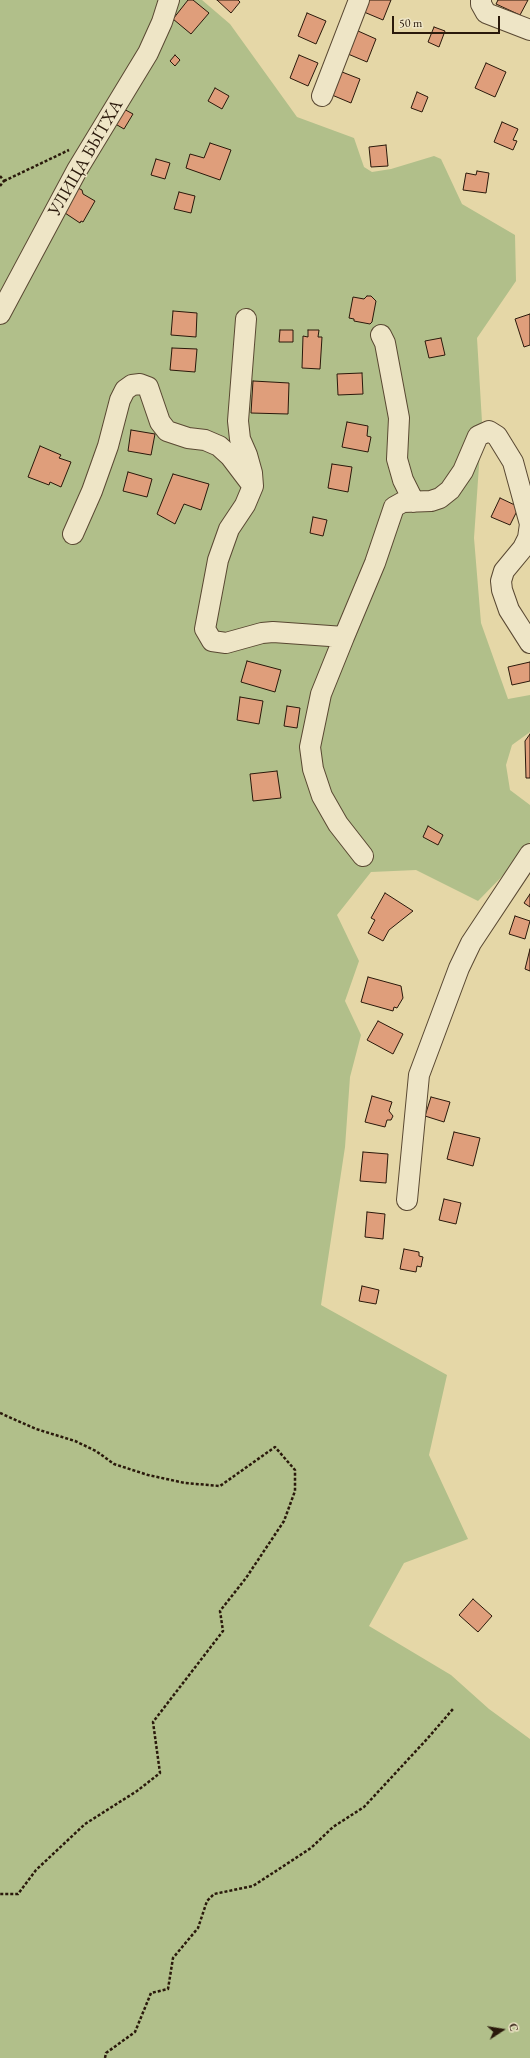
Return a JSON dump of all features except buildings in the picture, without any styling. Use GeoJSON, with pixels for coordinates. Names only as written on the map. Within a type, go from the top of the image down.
{"type":"FeatureCollection","features":[{"type":"Feature","properties":{"kind":"street","name":"УЛИЦА БЫТХА"},"geometry":{"type":"LineString","coordinates":[[0,314],[77,170],[95,144],[148,53],[162,22],[169,0]]}},
{"type":"Feature","properties":{"kind":"street"},"geometry":{"type":"LineString","coordinates":[[322,96],[359,0]]}},
{"type":"Feature","properties":{"kind":"street"},"geometry":{"type":"LineString","coordinates":[[481,0],[481,4],[486,13],[530,30]]}},
{"type":"Feature","properties":{"kind":"street"},"geometry":{"type":"LineString","coordinates":[[246,319],[238,421],[240,439],[247,455],[252,474],[252,486],[249,497],[229,528],[222,544],[205,630],[212,641],[222,643],[273,632],[344,637]]}},
{"type":"Feature","properties":{"kind":"street"},"geometry":{"type":"LineString","coordinates":[[381,334],[385,343],[399,418],[397,459],[403,480],[414,502]]}},
{"type":"Feature","properties":{"kind":"street"},"geometry":{"type":"LineString","coordinates":[[73,534],[100,469],[120,400],[125,390],[132,385],[140,384],[148,387],[160,422],[167,431],[188,438],[205,440],[219,446],[230,456],[252,486]]}},
{"type":"Feature","properties":{"kind":"street"},"geometry":{"type":"LineString","coordinates":[[364,856],[338,824],[322,796],[313,769],[310,747],[321,694],[368,580],[394,508],[403,502],[432,501],[440,498],[450,490],[463,471],[478,436],[488,431],[497,436],[513,462],[530,524],[528,538],[523,548],[504,571],[501,580],[502,590],[509,610],[530,643]]}},
{"type":"Feature","properties":{"kind":"street"},"geometry":{"type":"LineString","coordinates":[[407,1200],[419,1075],[459,968],[471,943],[530,854]]}},
{"type":"Feature","properties":{"kind":"path"},"geometry":{"type":"LineString","coordinates":[[0,186],[4,181],[66,151],[95,144]]}},
{"type":"Feature","properties":{"kind":"path"},"geometry":{"type":"LineString","coordinates":[[0,176],[4,181]]}},
{"type":"Feature","properties":{"kind":"path"},"geometry":{"type":"LineString","coordinates":[[0,1412],[36,1429],[75,1441],[96,1451],[114,1464],[148,1475],[184,1483],[220,1486],[275,1447],[295,1470],[295,1491],[284,1521],[246,1578],[220,1611],[223,1631],[153,1722],[160,1773],[137,1791],[85,1824],[36,1870],[18,1894],[0,1894]]}},
{"type":"Feature","properties":{"kind":"path"},"geometry":{"type":"LineString","coordinates":[[105,2058],[106,2053],[135,2032],[151,1993],[168,1989],[174,1958],[198,1928],[207,1901],[214,1894],[253,1886],[311,1848],[333,1827],[364,1806],[428,1739],[453,1709]]}},
{"type":"Feature","properties":{"kind":"green space"},"geometry":{"type":"Polygon","coordinates":[[[0,0],[202,0],[230,24],[297,117],[354,138],[364,167],[372,172],[391,169],[434,156],[441,159],[462,204],[515,235],[516,281],[477,338],[482,422],[474,538],[481,623],[508,699],[530,695],[530,732],[512,745],[506,765],[510,790],[530,805],[530,842],[520,858],[478,901],[416,870],[371,872],[337,915],[359,961],[345,1001],[361,1035],[350,1077],[345,1147],[321,1305],[447,1375],[429,1455],[468,1539],[404,1563],[369,1626],[451,1675],[489,1709],[530,1739],[530,2058],[0,2058],[0,0]]]}}]}
